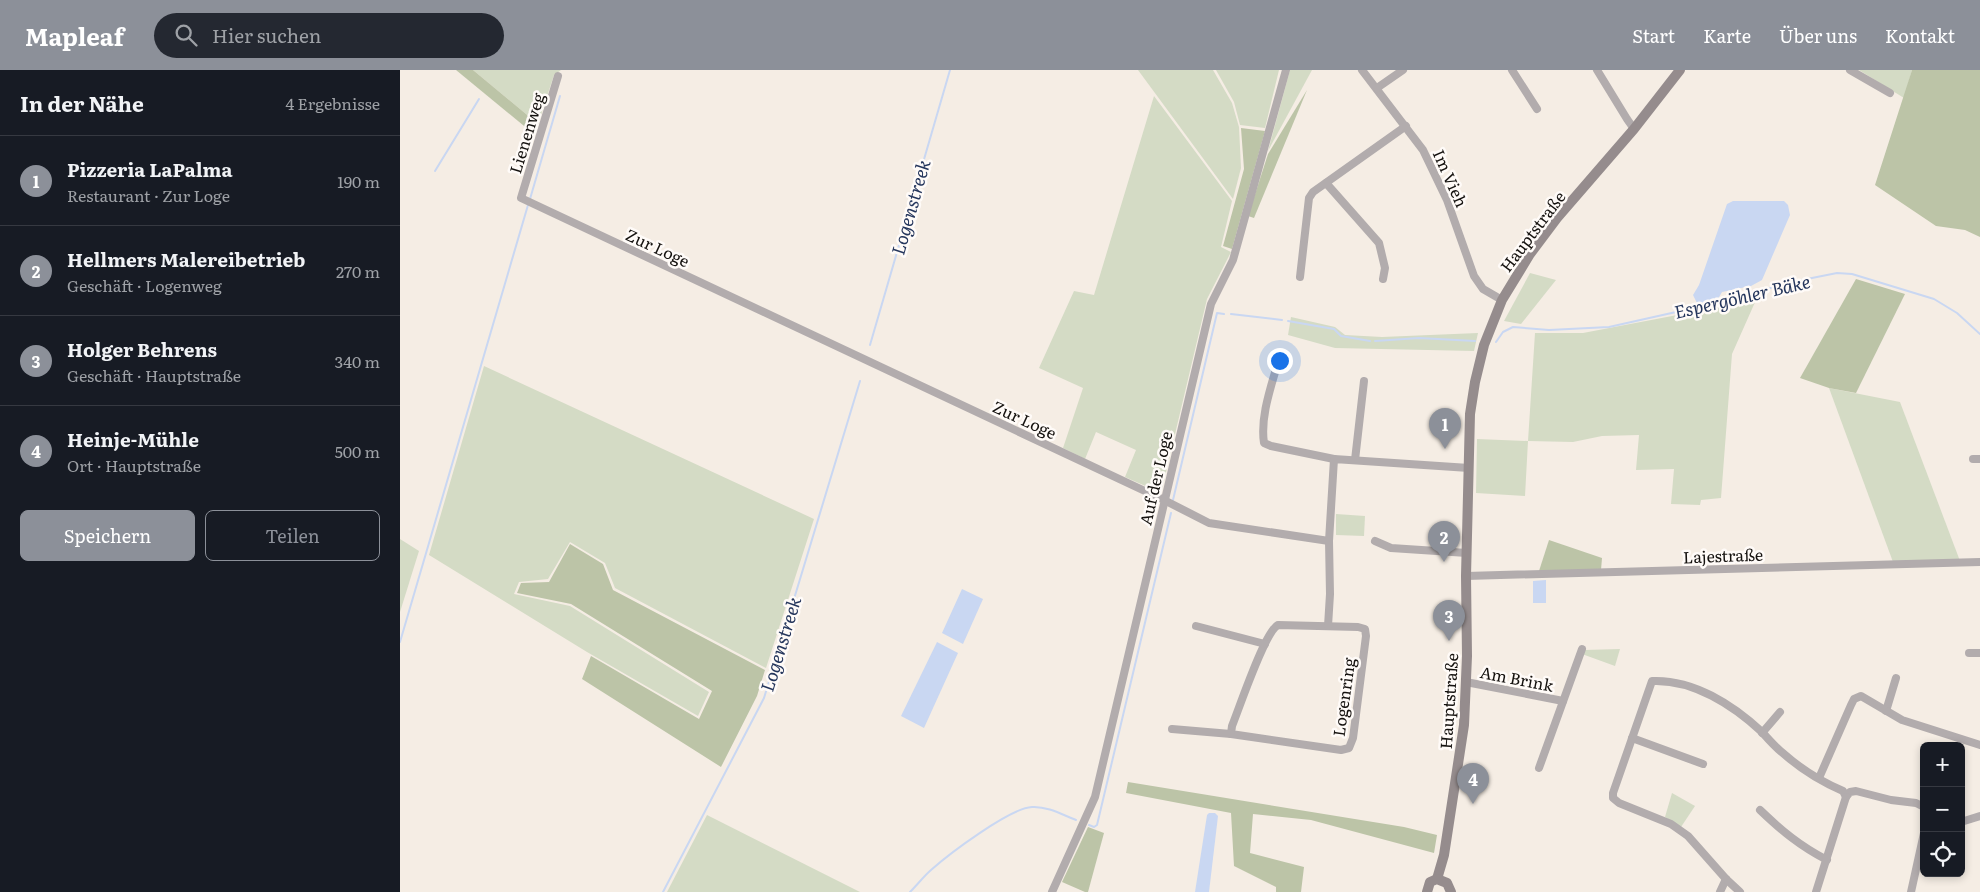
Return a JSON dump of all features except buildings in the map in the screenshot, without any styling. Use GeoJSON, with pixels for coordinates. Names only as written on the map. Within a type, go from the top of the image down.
{"type":"FeatureCollection","features":[{"type":"Feature","properties":{"kind":"main road","name":"Hauptstraße"},"geometry":{"type":"LineString","coordinates":[[1441,880],[1462,743],[1466,682],[1466,576],[1470,414],[1484,345],[1502,300],[1538,242],[1680,70]]}},
{"type":"Feature","properties":{"kind":"main road"},"geometry":{"type":"LineString","coordinates":[[1426,892],[1430,882],[1441,880],[1450,886],[1451,892]]}},
{"type":"Feature","properties":{"kind":"street","name":"Auf der Loge"},"geometry":{"type":"LineString","coordinates":[[1052,892],[1095,797],[1211,304],[1233,260],[1286,70]]}},
{"type":"Feature","properties":{"kind":"street","name":"Im Vieh"},"geometry":{"type":"LineString","coordinates":[[1362,70],[1423,150],[1436,174],[1474,276],[1483,289],[1502,300]]}},
{"type":"Feature","properties":{"kind":"street"},"geometry":{"type":"LineString","coordinates":[[1376,88],[1402,70]]}},
{"type":"Feature","properties":{"kind":"street"},"geometry":{"type":"LineString","coordinates":[[1512,70],[1537,109]]}},
{"type":"Feature","properties":{"kind":"street"},"geometry":{"type":"LineString","coordinates":[[1597,70],[1634,128]]}},
{"type":"Feature","properties":{"kind":"street"},"geometry":{"type":"LineString","coordinates":[[1850,70],[1890,94]]}},
{"type":"Feature","properties":{"kind":"street","name":"Lienenweg"},"geometry":{"type":"LineString","coordinates":[[521,198],[558,76]]}},
{"type":"Feature","properties":{"kind":"street"},"geometry":{"type":"LineString","coordinates":[[1300,277],[1309,198],[1313,192],[1406,126]]}},
{"type":"Feature","properties":{"kind":"street"},"geometry":{"type":"LineString","coordinates":[[1326,183],[1378,243],[1385,268],[1383,279]]}},
{"type":"Feature","properties":{"kind":"street","name":"Zur Loge"},"geometry":{"type":"LineString","coordinates":[[521,198],[1164,500],[1209,523],[1330,541]]}},
{"type":"Feature","properties":{"kind":"street"},"geometry":{"type":"LineString","coordinates":[[1278,362],[1262,432],[1264,443],[1334,459],[1469,468]]}},
{"type":"Feature","properties":{"kind":"street"},"geometry":{"type":"LineString","coordinates":[[1355,460],[1364,381]]}},
{"type":"Feature","properties":{"kind":"street"},"geometry":{"type":"LineString","coordinates":[[1328,626],[1334,459]]}},
{"type":"Feature","properties":{"kind":"street"},"geometry":{"type":"LineString","coordinates":[[1375,541],[1391,548],[1467,553]]}},
{"type":"Feature","properties":{"kind":"street","name":"Lajestraße"},"geometry":{"type":"LineString","coordinates":[[1466,576],[1980,562]]}},
{"type":"Feature","properties":{"kind":"street","name":"Logenring"},"geometry":{"type":"LineString","coordinates":[[1172,729],[1231,734],[1341,750],[1349,748],[1353,738],[1366,636],[1365,629],[1328,626],[1278,625],[1273,627],[1232,726],[1231,734]]}},
{"type":"Feature","properties":{"kind":"street"},"geometry":{"type":"LineString","coordinates":[[1196,626],[1265,644]]}},
{"type":"Feature","properties":{"kind":"street","name":"Am Brink"},"geometry":{"type":"LineString","coordinates":[[1539,768],[1582,649]]}},
{"type":"Feature","properties":{"kind":"street"},"geometry":{"type":"LineString","coordinates":[[1969,653],[1980,653]]}},
{"type":"Feature","properties":{"kind":"street"},"geometry":{"type":"LineString","coordinates":[[1886,712],[1896,678]]}},
{"type":"Feature","properties":{"kind":"street"},"geometry":{"type":"LineString","coordinates":[[1740,892],[1688,836],[1671,824],[1619,803],[1613,798],[1613,793],[1652,681],[1685,685],[1718,699],[1741,714],[1784,755],[1843,791],[1846,797]]}},
{"type":"Feature","properties":{"kind":"street","name":"Am Brink"},"geometry":{"type":"LineString","coordinates":[[1466,682],[1563,701]]}},
{"type":"Feature","properties":{"kind":"street"},"geometry":{"type":"LineString","coordinates":[[1819,778],[1854,699],[1861,696],[1902,720],[1980,745]]}},
{"type":"Feature","properties":{"kind":"street"},"geometry":{"type":"LineString","coordinates":[[1762,733],[1780,712]]}},
{"type":"Feature","properties":{"kind":"street"},"geometry":{"type":"LineString","coordinates":[[1632,738],[1703,764]]}},
{"type":"Feature","properties":{"kind":"street"},"geometry":{"type":"LineString","coordinates":[[1816,892],[1846,797],[1850,792],[1856,791],[1920,805]]}},
{"type":"Feature","properties":{"kind":"street"},"geometry":{"type":"LineString","coordinates":[[1760,810],[1786,835],[1803,848],[1826,860]]}},
{"type":"Feature","properties":{"kind":"street"},"geometry":{"type":"LineString","coordinates":[[1965,821],[1980,816]]}},
{"type":"Feature","properties":{"kind":"street"},"geometry":{"type":"LineString","coordinates":[[1911,892],[1920,851]]}},
{"type":"Feature","properties":{"kind":"street"},"geometry":{"type":"LineString","coordinates":[[1720,892],[1726,879]]}},
{"type":"Feature","properties":{"kind":"green space"},"geometry":{"type":"Polygon","coordinates":[[[456,70],[473,70],[538,124],[535,135],[456,70]]]}},
{"type":"Feature","properties":{"kind":"green space"},"geometry":{"type":"Polygon","coordinates":[[[473,70],[561,70],[554,75],[538,124],[473,70]]]}},
{"type":"Feature","properties":{"kind":"green space"},"geometry":{"type":"Polygon","coordinates":[[[1138,70],[1213,70],[1232,103],[1239,127],[1241,168],[1233,199],[1138,70]]]}},
{"type":"Feature","properties":{"kind":"green space"},"geometry":{"type":"Polygon","coordinates":[[[1216,70],[1279,70],[1265,128],[1240,125],[1234,102],[1216,70]]]}},
{"type":"Feature","properties":{"kind":"green space"},"geometry":{"type":"Polygon","coordinates":[[[1290,70],[1312,70],[1268,151],[1290,70]]]}},
{"type":"Feature","properties":{"kind":"green space"},"geometry":{"type":"Polygon","coordinates":[[[1859,70],[1912,70],[1904,98],[1859,70]]]}},
{"type":"Feature","properties":{"kind":"green space"},"geometry":{"type":"Polygon","coordinates":[[[1912,70],[1980,70],[1980,237],[1965,230],[1936,226],[1875,185],[1912,70]]]}},
{"type":"Feature","properties":{"kind":"green space"},"geometry":{"type":"Polygon","coordinates":[[[1307,90],[1254,218],[1248,216],[1268,154],[1307,90]]]}},
{"type":"Feature","properties":{"kind":"green space"},"geometry":{"type":"Polygon","coordinates":[[[1154,96],[1232,201],[1221,247],[1231,252],[1207,299],[1162,489],[1159,492],[1125,477],[1136,450],[1096,432],[1085,459],[1063,448],[1083,388],[1039,368],[1074,291],[1094,295],[1154,96]]]}},
{"type":"Feature","properties":{"kind":"green space"},"geometry":{"type":"Polygon","coordinates":[[[1241,128],[1265,131],[1232,249],[1223,246],[1244,169],[1241,128]]]}},
{"type":"Feature","properties":{"kind":"green space"},"geometry":{"type":"Polygon","coordinates":[[[1530,273],[1556,280],[1521,324],[1504,321],[1530,273]]]}},
{"type":"Feature","properties":{"kind":"green space"},"geometry":{"type":"Polygon","coordinates":[[[1856,279],[1905,294],[1856,393],[1829,388],[1800,378],[1856,279]]]}},
{"type":"Feature","properties":{"kind":"green space"},"geometry":{"type":"Polygon","coordinates":[[[1756,300],[1732,354],[1721,498],[1701,500],[1700,505],[1671,504],[1674,469],[1636,470],[1639,435],[1602,436],[1573,442],[1528,441],[1535,333],[1583,333],[1756,300]]]}},
{"type":"Feature","properties":{"kind":"green space"},"geometry":{"type":"Polygon","coordinates":[[[1291,317],[1335,327],[1345,335],[1382,337],[1478,333],[1474,351],[1335,348],[1288,335],[1291,317]]]}},
{"type":"Feature","properties":{"kind":"green space"},"geometry":{"type":"Polygon","coordinates":[[[484,366],[814,519],[766,668],[615,588],[605,563],[570,542],[548,579],[519,582],[514,594],[570,606],[709,692],[698,716],[587,652],[429,555],[484,366]]]}},
{"type":"Feature","properties":{"kind":"green space"},"geometry":{"type":"Polygon","coordinates":[[[1829,388],[1900,402],[1960,561],[1893,562],[1829,388]]]}},
{"type":"Feature","properties":{"kind":"green space"},"geometry":{"type":"Polygon","coordinates":[[[1477,439],[1528,441],[1525,496],[1476,493],[1477,439]]]}},
{"type":"Feature","properties":{"kind":"green space"},"geometry":{"type":"Polygon","coordinates":[[[1336,514],[1365,516],[1364,536],[1336,535],[1336,514]]]}},
{"type":"Feature","properties":{"kind":"green space"},"geometry":{"type":"Polygon","coordinates":[[[400,539],[419,551],[400,612],[400,539]]]}},
{"type":"Feature","properties":{"kind":"green space"},"geometry":{"type":"Polygon","coordinates":[[[1549,540],[1602,558],[1601,570],[1539,571],[1549,540]]]}},
{"type":"Feature","properties":{"kind":"green space"},"geometry":{"type":"Polygon","coordinates":[[[570,544],[603,564],[613,590],[765,670],[757,696],[721,767],[582,679],[591,656],[699,719],[712,691],[571,604],[517,593],[521,583],[549,582],[570,544]]]}},
{"type":"Feature","properties":{"kind":"green space"},"geometry":{"type":"Polygon","coordinates":[[[1620,649],[1615,666],[1582,654],[1584,650],[1620,649]]]}},
{"type":"Feature","properties":{"kind":"green space"},"geometry":{"type":"Polygon","coordinates":[[[1128,782],[1404,827],[1437,835],[1434,853],[1311,820],[1253,814],[1250,853],[1304,867],[1301,892],[1276,892],[1276,887],[1234,866],[1231,813],[1126,793],[1128,782]]]}},
{"type":"Feature","properties":{"kind":"green space"},"geometry":{"type":"Polygon","coordinates":[[[1672,793],[1695,806],[1681,827],[1665,817],[1672,793]]]}},
{"type":"Feature","properties":{"kind":"green space"},"geometry":{"type":"Polygon","coordinates":[[[707,815],[860,892],[667,892],[707,815]]]}},
{"type":"Feature","properties":{"kind":"green space"},"geometry":{"type":"Polygon","coordinates":[[[1088,827],[1104,833],[1088,892],[1085,892],[1062,882],[1088,827]]]}},
{"type":"Feature","properties":{"kind":"water"},"geometry":{"type":"Polygon","coordinates":[[[1733,201],[1784,201],[1788,205],[1790,215],[1762,280],[1751,286],[1722,292],[1718,299],[1698,305],[1693,295],[1699,285],[1727,204],[1733,201]]]}},
{"type":"Feature","properties":{"kind":"water"},"geometry":{"type":"Polygon","coordinates":[[[1546,580],[1546,603],[1533,603],[1533,581],[1546,580]]]}},
{"type":"Feature","properties":{"kind":"water"},"geometry":{"type":"Polygon","coordinates":[[[962,589],[983,599],[963,644],[942,633],[962,589]]]}},
{"type":"Feature","properties":{"kind":"water"},"geometry":{"type":"Polygon","coordinates":[[[937,642],[958,653],[924,728],[901,716],[937,642]]]}},
{"type":"Feature","properties":{"kind":"water"},"geometry":{"type":"Polygon","coordinates":[[[1215,813],[1218,816],[1209,892],[1195,892],[1207,815],[1215,813]]]}},
{"type":"Feature","properties":{"kind":"waterway","name":"Logenstreek"},"geometry":{"type":"LineString","coordinates":[[870,345],[950,70]]}},
{"type":"Feature","properties":{"kind":"waterway"},"geometry":{"type":"LineString","coordinates":[[530,199],[560,96]]}},
{"type":"Feature","properties":{"kind":"waterway"},"geometry":{"type":"LineString","coordinates":[[435,171],[479,99]]}},
{"type":"Feature","properties":{"kind":"waterway"},"geometry":{"type":"LineString","coordinates":[[400,642],[528,205]]}},
{"type":"Feature","properties":{"kind":"waterway","name":"Espergöhler Bäke"},"geometry":{"type":"LineString","coordinates":[[1496,342],[1503,332],[1513,327],[1549,330],[1609,327],[1837,273],[1852,274],[1934,299],[1957,313],[1980,334]]}},
{"type":"Feature","properties":{"kind":"waterway"},"geometry":{"type":"LineString","coordinates":[[1173,500],[1217,313],[1224,314]]}},
{"type":"Feature","properties":{"kind":"waterway","name":"Espergöhler Bäke"},"geometry":{"type":"LineString","coordinates":[[1231,314],[1282,320]]}},
{"type":"Feature","properties":{"kind":"waterway","name":"Espergöhler Bäke"},"geometry":{"type":"LineString","coordinates":[[1288,321],[1334,329],[1341,336],[1370,341]]}},
{"type":"Feature","properties":{"kind":"waterway","name":"Espergöhler Bäke"},"geometry":{"type":"LineString","coordinates":[[1375,341],[1419,338],[1475,341]]}},
{"type":"Feature","properties":{"kind":"waterway","name":"Logenstreek"},"geometry":{"type":"LineString","coordinates":[[663,892],[764,698],[860,381]]}},
{"type":"Feature","properties":{"kind":"waterway"},"geometry":{"type":"LineString","coordinates":[[1089,825],[1094,827],[1097,825],[1171,513]]}},
{"type":"Feature","properties":{"kind":"waterway"},"geometry":{"type":"LineString","coordinates":[[910,892],[931,870],[965,843],[995,823],[1022,809],[1032,807],[1043,808],[1076,820]]}},
{"type":"Feature","properties":{"kind":"place","name":"Pizzeria LaPalma"},"geometry":{"type":"Point","coordinates":[1445,449]}},
{"type":"Feature","properties":{"kind":"place","name":"Hellmers Malereibetrieb"},"geometry":{"type":"Point","coordinates":[1444,562]}},
{"type":"Feature","properties":{"kind":"place","name":"Holger Behrens"},"geometry":{"type":"Point","coordinates":[1449,641]}},
{"type":"Feature","properties":{"kind":"place","name":"Heinje-Mühle"},"geometry":{"type":"Point","coordinates":[1473,804]}}]}
